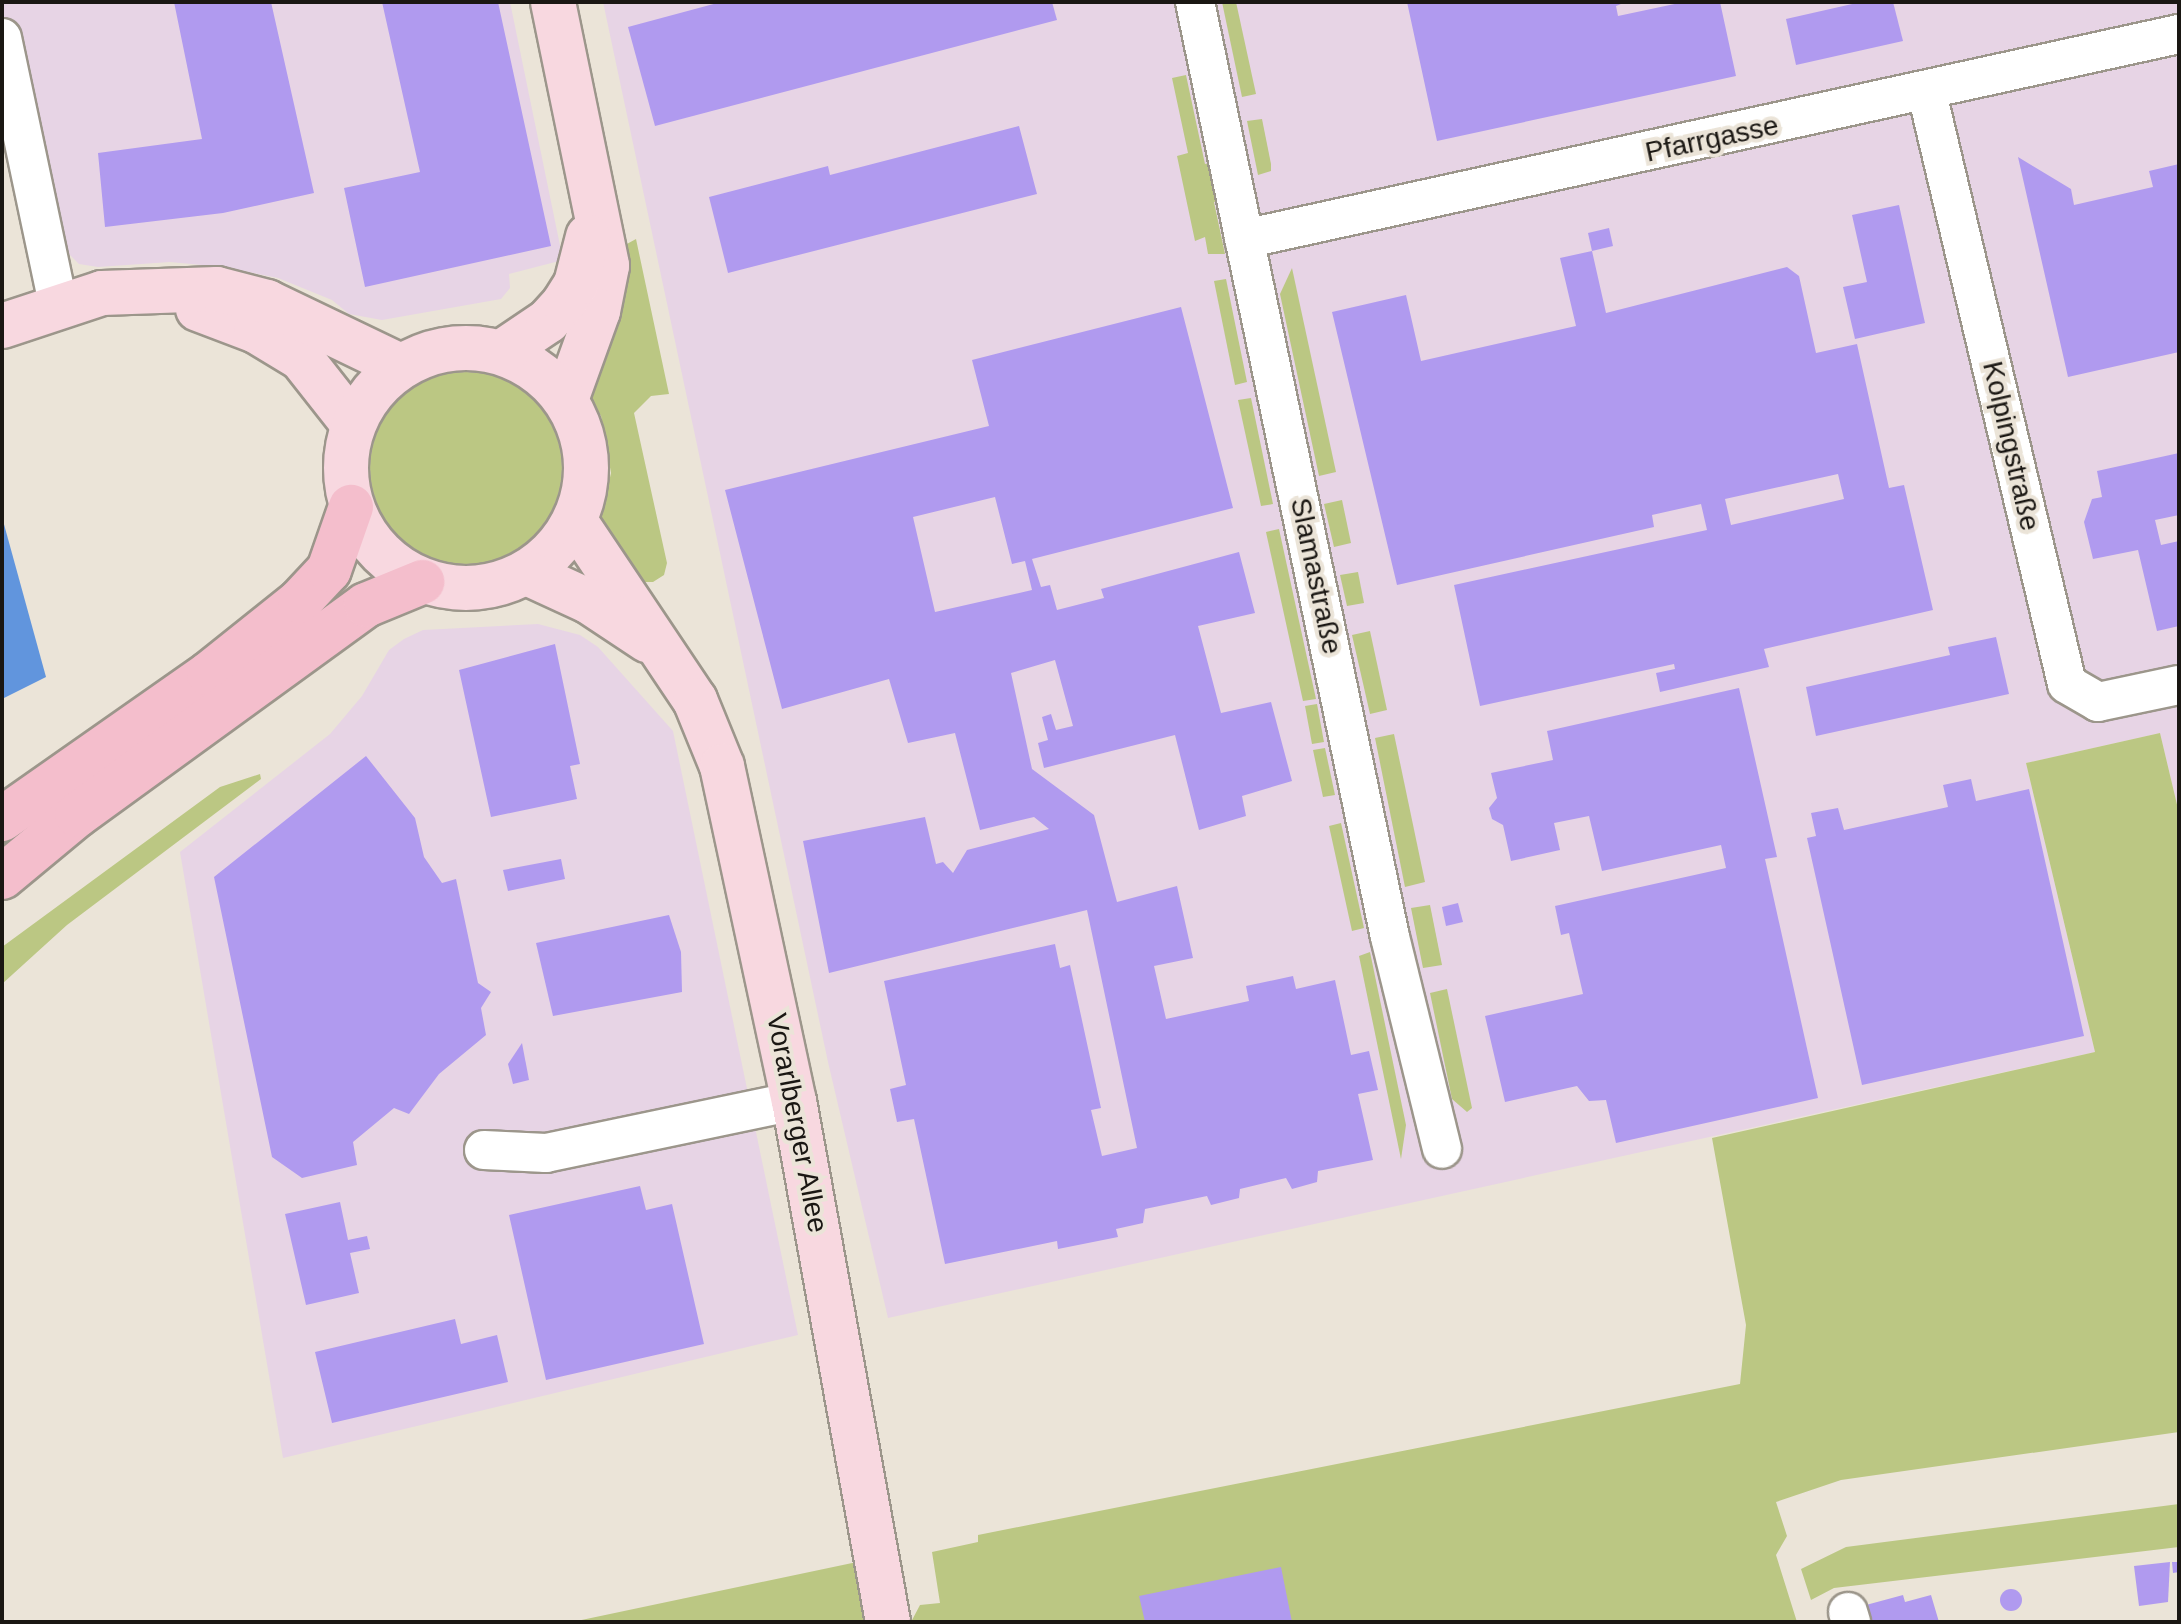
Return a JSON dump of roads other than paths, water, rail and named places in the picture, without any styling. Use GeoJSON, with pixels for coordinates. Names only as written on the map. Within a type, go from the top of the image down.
{"type":"FeatureCollection","features":[{"type":"Feature","properties":{"kind":"highway"},"geometry":{"type":"LineString","coordinates":[[2,819],[209,674],[309,592],[341,547],[351,507]]}},
{"type":"Feature","properties":{"kind":"highway"},"geometry":{"type":"LineString","coordinates":[[2,877],[77,815],[366,605],[422,582]]}},
{"type":"Feature","properties":{"kind":"highway"},"geometry":{"type":"LineString","coordinates":[[2,859],[77,815]]}},
{"type":"Feature","properties":{"kind":"main road"},"geometry":{"type":"LineString","coordinates":[[553,2],[607,266],[598,311],[566,400]]}},
{"type":"Feature","properties":{"kind":"main road"},"geometry":{"type":"LineString","coordinates":[[502,352],[548,321],[576,284],[595,203]]}},
{"type":"Feature","properties":{"kind":"main road"},"geometry":{"type":"LineString","coordinates":[[2,326],[58,303],[117,291],[159,293],[217,289],[267,302],[400,366]]}},
{"type":"Feature","properties":{"kind":"main road"},"geometry":{"type":"LineString","coordinates":[[159,293],[256,331],[301,358],[353,424]]}},
{"type":"Feature","properties":{"kind":"main road"},"geometry":{"type":"LineString","coordinates":[[474,347],[502,352],[543,376],[566,400],[583,438],[587,479],[575,521],[554,551],[527,573],[495,587],[460,589],[422,582],[387,561],[365,536],[351,507],[344,463],[353,424],[374,389],[400,366],[435,351],[474,347]]}},
{"type":"Feature","properties":{"kind":"main road","name":"Vorarlberger Allee"},"geometry":{"type":"LineString","coordinates":[[575,521],[652,643],[695,700],[722,766],[794,1101],[888,1622]]}},
{"type":"Feature","properties":{"kind":"main road","name":"Vorarlberger Allee"},"geometry":{"type":"LineString","coordinates":[[527,573],[588,601],[652,643]]}},
{"type":"Feature","properties":{"kind":"street","name":"Slamastraße"},"geometry":{"type":"LineString","coordinates":[[1195,2],[1390,937],[1442,1149]]}},
{"type":"Feature","properties":{"kind":"street","name":"Pfarrgasse"},"geometry":{"type":"LineString","coordinates":[[1244,239],[1927,93],[2179,34]]}},
{"type":"Feature","properties":{"kind":"street"},"geometry":{"type":"LineString","coordinates":[[2,38],[58,303]]}},
{"type":"Feature","properties":{"kind":"street","name":"Kolpingstraße"},"geometry":{"type":"LineString","coordinates":[[1927,93],[2067,684],[2098,702],[2179,685]]}},
{"type":"Feature","properties":{"kind":"street"},"geometry":{"type":"LineString","coordinates":[[484,1150],[546,1153],[794,1101]]}},
{"type":"Feature","properties":{"kind":"water"},"geometry":{"type":"Polygon","coordinates":[[[2,517],[46,677],[2,699],[2,517]]]}}]}
